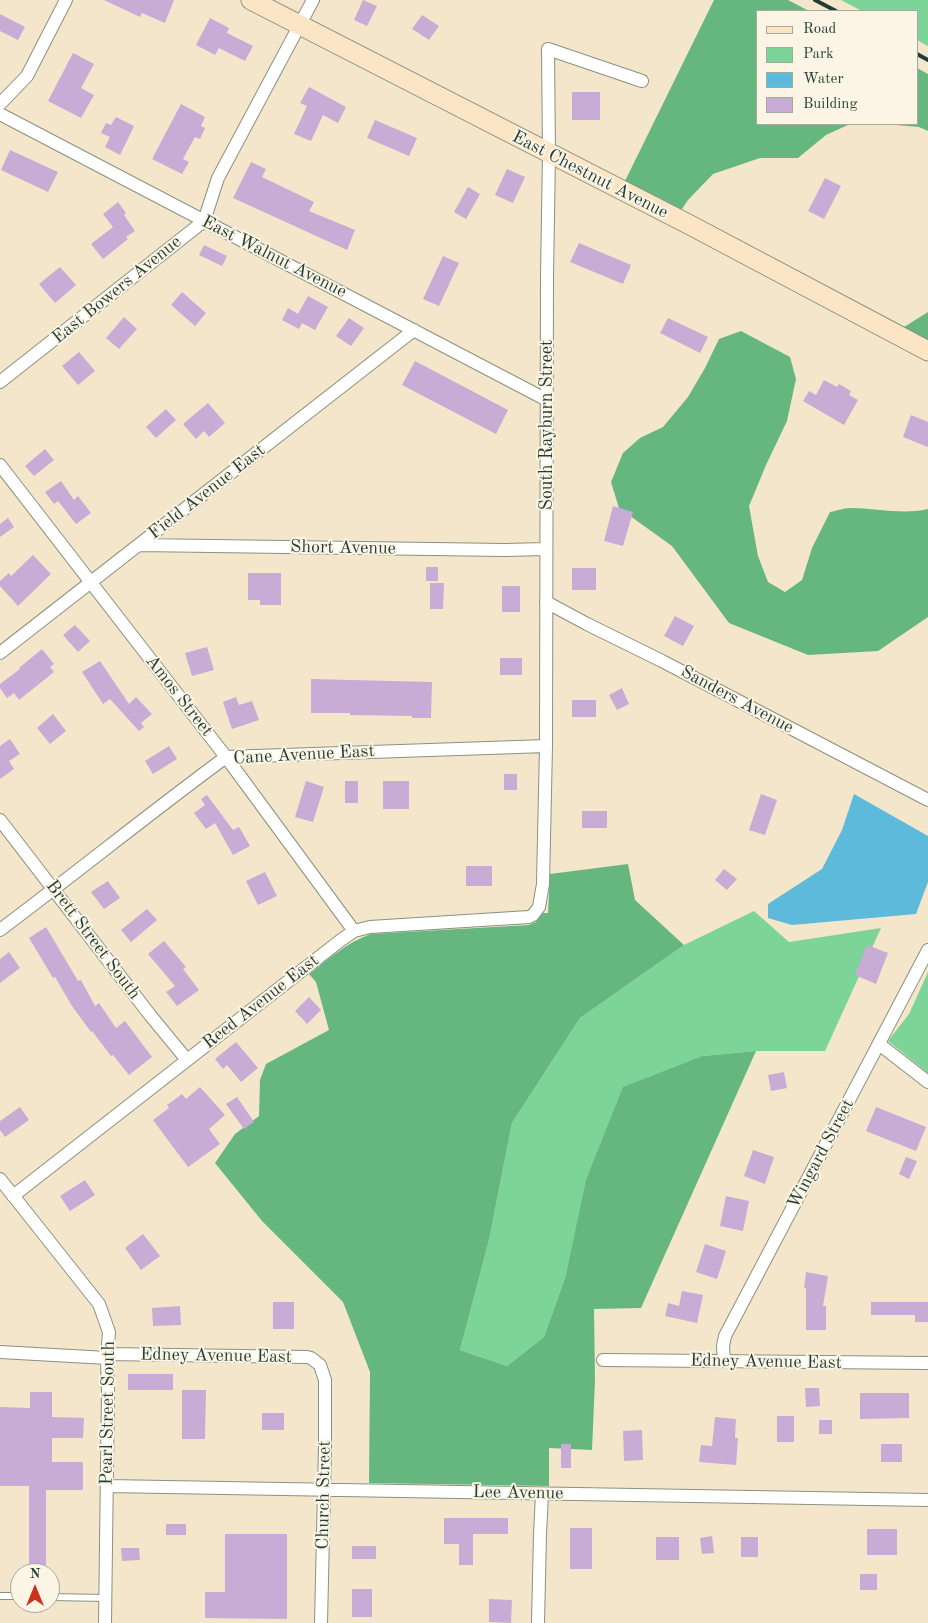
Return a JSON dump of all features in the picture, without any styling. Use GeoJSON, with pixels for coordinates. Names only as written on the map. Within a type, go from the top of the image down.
{"type":"FeatureCollection","features":[{"type":"Feature","properties":{"kind":"street"},"geometry":{"type":"LineString","coordinates":[[0,104],[27,76],[66,0]]}},
{"type":"Feature","properties":{"kind":"street","name":"East Chestnut Avenue"},"geometry":{"type":"LineString","coordinates":[[251,0],[690,225],[928,351]]}},
{"type":"Feature","properties":{"kind":"street"},"geometry":{"type":"LineString","coordinates":[[204,221],[218,178],[313,0]]}},
{"type":"Feature","properties":{"kind":"street","name":"South Rayburn Street"},"geometry":{"type":"LineString","coordinates":[[541,899],[543,884],[546,746],[548,50],[642,81]]}},
{"type":"Feature","properties":{"kind":"street","name":"East Walnut Avenue"},"geometry":{"type":"LineString","coordinates":[[0,114],[547,400]]}},
{"type":"Feature","properties":{"kind":"street","name":"East Bowers Avenue"},"geometry":{"type":"LineString","coordinates":[[0,382],[204,221]]}},
{"type":"Feature","properties":{"kind":"street","name":"Field Avenue East"},"geometry":{"type":"LineString","coordinates":[[0,653],[414,330]]}},
{"type":"Feature","properties":{"kind":"street","name":"Amos Street"},"geometry":{"type":"LineString","coordinates":[[0,464],[226,757],[354,932]]}},
{"type":"Feature","properties":{"kind":"street","name":"Short Avenue"},"geometry":{"type":"LineString","coordinates":[[139,545],[546,549]]}},
{"type":"Feature","properties":{"kind":"street","name":"Sanders Avenue"},"geometry":{"type":"LineString","coordinates":[[546,602],[928,800]]}},
{"type":"Feature","properties":{"kind":"street","name":"Cane Avenue East"},"geometry":{"type":"LineString","coordinates":[[0,930],[183,788],[226,757],[546,746]]}},
{"type":"Feature","properties":{"kind":"street","name":"Brett Street South"},"geometry":{"type":"LineString","coordinates":[[0,820],[55,889],[90,938],[187,1060]]}},
{"type":"Feature","properties":{"kind":"street","name":"Reed Avenue East"},"geometry":{"type":"LineString","coordinates":[[7,1195],[354,932],[370,927],[529,917],[539,907],[541,899]]}},
{"type":"Feature","properties":{"kind":"street","name":"Wingard Street"},"geometry":{"type":"LineString","coordinates":[[724,1362],[723,1346],[725,1336],[928,950]]}},
{"type":"Feature","properties":{"kind":"street"},"geometry":{"type":"LineString","coordinates":[[879,1044],[928,1082]]}},
{"type":"Feature","properties":{"kind":"street","name":"Pearl Street South"},"geometry":{"type":"LineString","coordinates":[[0,1179],[7,1195],[99,1304],[109,1332],[107,1356],[105,1623]]}},
{"type":"Feature","properties":{"kind":"street","name":"Edney Avenue East"},"geometry":{"type":"LineString","coordinates":[[0,1352],[107,1356],[307,1357],[317,1362],[321,1367]]}},
{"type":"Feature","properties":{"kind":"street","name":"Edney Avenue East"},"geometry":{"type":"LineString","coordinates":[[603,1360],[928,1363]]}},
{"type":"Feature","properties":{"kind":"street","name":"Church Street"},"geometry":{"type":"LineString","coordinates":[[321,1367],[325,1380],[321,1623]]}},
{"type":"Feature","properties":{"kind":"street","name":"Lee Avenue"},"geometry":{"type":"LineString","coordinates":[[107,1486],[928,1500]]}},
{"type":"Feature","properties":{"kind":"street"},"geometry":{"type":"LineString","coordinates":[[538,1623],[542,1494]]}},
{"type":"Feature","properties":{"kind":"lane"},"geometry":{"type":"LineString","coordinates":[[60,1597],[106,1598]]}},
{"type":"Feature","properties":{"kind":"green space"},"geometry":{"type":"Polygon","coordinates":[[[714,0],[788,0],[807,10],[756,10],[756,125],[848,125],[826,135],[798,158],[760,158],[713,174],[688,200],[680,212],[624,183],[714,0]]]}},
{"type":"Feature","properties":{"kind":"green space"},"geometry":{"type":"Polygon","coordinates":[[[841,0],[928,0],[928,46],[918,41],[918,10],[860,10],[841,0]]]}},
{"type":"Feature","properties":{"kind":"green space"},"geometry":{"type":"Polygon","coordinates":[[[918,69],[928,74],[928,131],[919,127],[896,125],[918,125],[918,69]]]}},
{"type":"Feature","properties":{"kind":"green space"},"geometry":{"type":"Polygon","coordinates":[[[928,312],[928,342],[901,329],[928,312]]]}},
{"type":"Feature","properties":{"kind":"green space"},"geometry":{"type":"Polygon","coordinates":[[[741,331],[790,357],[796,379],[787,421],[749,506],[758,556],[768,582],[785,592],[802,580],[812,548],[830,512],[845,508],[899,511],[928,509],[928,617],[878,651],[808,655],[729,623],[672,546],[619,508],[611,482],[623,453],[640,438],[663,427],[688,397],[719,339],[741,331]]]}},
{"type":"Feature","properties":{"kind":"green space"},"geometry":{"type":"Polygon","coordinates":[[[628,864],[635,900],[684,945],[580,1018],[512,1123],[489,1240],[460,1350],[507,1366],[544,1337],[566,1275],[586,1180],[623,1087],[703,1056],[756,1051],[641,1308],[594,1309],[595,1380],[592,1450],[549,1448],[549,1486],[369,1483],[370,1372],[343,1302],[262,1221],[215,1163],[235,1134],[259,1116],[260,1080],[266,1064],[329,1030],[316,982],[309,974],[338,951],[371,934],[529,925],[536,922],[543,913],[548,913],[550,874],[628,864]]]}},
{"type":"Feature","properties":{"kind":"green space"},"geometry":{"type":"Polygon","coordinates":[[[754,911],[789,942],[881,928],[825,1051],[756,1051],[703,1056],[566,1275],[544,1337],[507,1366],[460,1350],[489,1240],[512,1123],[580,1018],[684,945],[754,911]]]}},
{"type":"Feature","properties":{"kind":"green space"},"geometry":{"type":"Polygon","coordinates":[[[928,972],[928,1073],[888,1041],[909,1014],[928,972]]]}},
{"type":"Feature","properties":{"kind":"water"},"geometry":{"type":"Polygon","coordinates":[[[854,794],[928,836],[928,882],[916,914],[792,925],[768,918],[768,904],[822,869],[842,830],[854,794]]]}},
{"type":"Feature","properties":{"kind":"building"},"geometry":{"type":"Polygon","coordinates":[[[104,0],[174,0],[165,23],[142,13],[140,17],[104,0]]]}},
{"type":"Feature","properties":{"kind":"building"},"geometry":{"type":"Polygon","coordinates":[[[363,0],[377,6],[367,26],[354,20],[363,0]]]}},
{"type":"Feature","properties":{"kind":"building"},"geometry":{"type":"Polygon","coordinates":[[[0,14],[25,27],[18,40],[0,31],[0,14]]]}},
{"type":"Feature","properties":{"kind":"building"},"geometry":{"type":"Polygon","coordinates":[[[422,15],[439,26],[429,40],[412,29],[422,15]]]}},
{"type":"Feature","properties":{"kind":"building"},"geometry":{"type":"Polygon","coordinates":[[[210,18],[229,28],[227,33],[253,46],[245,61],[219,48],[215,55],[196,45],[210,18]]]}},
{"type":"Feature","properties":{"kind":"building"},"geometry":{"type":"Polygon","coordinates":[[[73,53],[94,64],[81,88],[94,95],[81,118],[48,101],[73,53]]]}},
{"type":"Feature","properties":{"kind":"building"},"geometry":{"type":"Polygon","coordinates":[[[309,87],[346,107],[338,123],[323,115],[311,141],[294,134],[307,106],[300,103],[309,87]]]}},
{"type":"Feature","properties":{"kind":"building"},"geometry":{"type":"Polygon","coordinates":[[[572,92],[600,92],[600,120],[572,120],[572,92]]]}},
{"type":"Feature","properties":{"kind":"building"},"geometry":{"type":"Polygon","coordinates":[[[181,104],[205,117],[201,126],[205,128],[200,139],[195,137],[183,159],[189,162],[182,174],[152,159],[181,104]]]}},
{"type":"Feature","properties":{"kind":"building"},"geometry":{"type":"Polygon","coordinates":[[[116,117],[134,126],[120,155],[105,147],[110,137],[101,133],[106,123],[111,125],[116,117]]]}},
{"type":"Feature","properties":{"kind":"building"},"geometry":{"type":"Polygon","coordinates":[[[375,120],[417,138],[409,156],[367,138],[375,120]]]}},
{"type":"Feature","properties":{"kind":"building"},"geometry":{"type":"Polygon","coordinates":[[[10,150],[58,172],[48,192],[1,170],[10,150]]]}},
{"type":"Feature","properties":{"kind":"building"},"geometry":{"type":"Polygon","coordinates":[[[251,162],[266,169],[262,177],[314,202],[309,211],[355,230],[347,250],[233,198],[251,162]]]}},
{"type":"Feature","properties":{"kind":"building"},"geometry":{"type":"Polygon","coordinates":[[[507,169],[525,177],[513,203],[495,195],[507,169]]]}},
{"type":"Feature","properties":{"kind":"building"},"geometry":{"type":"Polygon","coordinates":[[[825,178],[841,186],[824,219],[808,211],[825,178]]]}},
{"type":"Feature","properties":{"kind":"building"},"geometry":{"type":"Polygon","coordinates":[[[468,187],[480,194],[466,219],[454,212],[468,187]]]}},
{"type":"Feature","properties":{"kind":"building"},"geometry":{"type":"Polygon","coordinates":[[[118,202],[135,231],[103,259],[91,244],[113,227],[103,214],[118,202]]]}},
{"type":"Feature","properties":{"kind":"building"},"geometry":{"type":"Polygon","coordinates":[[[579,243],[631,265],[623,284],[570,262],[579,243]]]}},
{"type":"Feature","properties":{"kind":"building"},"geometry":{"type":"Polygon","coordinates":[[[204,245],[227,256],[222,266],[199,255],[204,245]]]}},
{"type":"Feature","properties":{"kind":"building"},"geometry":{"type":"Polygon","coordinates":[[[443,256],[459,263],[439,306],[423,299],[443,256]]]}},
{"type":"Feature","properties":{"kind":"building"},"geometry":{"type":"Polygon","coordinates":[[[60,267],[76,285],[55,303],[39,284],[60,267]]]}},
{"type":"Feature","properties":{"kind":"building"},"geometry":{"type":"Polygon","coordinates":[[[182,292],[206,313],[195,326],[171,305],[182,292]]]}},
{"type":"Feature","properties":{"kind":"building"},"geometry":{"type":"Polygon","coordinates":[[[308,296],[328,307],[315,330],[302,323],[299,329],[282,320],[288,308],[298,314],[308,296]]]}},
{"type":"Feature","properties":{"kind":"building"},"geometry":{"type":"Polygon","coordinates":[[[124,317],[137,329],[119,349],[106,338],[124,317]]]}},
{"type":"Feature","properties":{"kind":"building"},"geometry":{"type":"Polygon","coordinates":[[[349,318],[364,328],[351,346],[336,336],[349,318]]]}},
{"type":"Feature","properties":{"kind":"building"},"geometry":{"type":"Polygon","coordinates":[[[668,318],[708,337],[700,353],[660,333],[668,318]]]}},
{"type":"Feature","properties":{"kind":"building"},"geometry":{"type":"Polygon","coordinates":[[[79,352],[95,371],[78,385],[62,366],[79,352]]]}},
{"type":"Feature","properties":{"kind":"building"},"geometry":{"type":"Polygon","coordinates":[[[415,361],[508,410],[496,434],[402,385],[415,361]]]}},
{"type":"Feature","properties":{"kind":"building"},"geometry":{"type":"Polygon","coordinates":[[[824,380],[837,387],[839,384],[851,391],[849,395],[858,400],[844,425],[803,401],[809,391],[816,395],[824,380]]]}},
{"type":"Feature","properties":{"kind":"building"},"geometry":{"type":"Polygon","coordinates":[[[208,403],[225,423],[209,437],[204,431],[196,439],[183,424],[208,403]]]}},
{"type":"Feature","properties":{"kind":"building"},"geometry":{"type":"Polygon","coordinates":[[[166,409],[176,420],[156,438],[146,427],[166,409]]]}},
{"type":"Feature","properties":{"kind":"building"},"geometry":{"type":"Polygon","coordinates":[[[911,415],[928,422],[928,447],[903,437],[911,415]]]}},
{"type":"Feature","properties":{"kind":"building"},"geometry":{"type":"Polygon","coordinates":[[[45,449],[54,460],[34,476],[25,466],[45,449]]]}},
{"type":"Feature","properties":{"kind":"building"},"geometry":{"type":"Polygon","coordinates":[[[61,481],[74,500],[78,496],[91,513],[76,524],[58,501],[54,504],[45,492],[61,481]]]}},
{"type":"Feature","properties":{"kind":"building"},"geometry":{"type":"Polygon","coordinates":[[[613,506],[633,512],[623,546],[604,541],[613,506]]]}},
{"type":"Feature","properties":{"kind":"building"},"geometry":{"type":"Polygon","coordinates":[[[8,518],[14,527],[0,537],[0,524],[8,518]]]}},
{"type":"Feature","properties":{"kind":"building"},"geometry":{"type":"Polygon","coordinates":[[[33,555],[51,574],[18,606],[0,586],[0,581],[9,573],[11,576],[33,555]]]}},
{"type":"Feature","properties":{"kind":"building"},"geometry":{"type":"Polygon","coordinates":[[[426,567],[438,567],[438,581],[426,581],[426,567]]]}},
{"type":"Feature","properties":{"kind":"building"},"geometry":{"type":"Polygon","coordinates":[[[572,568],[596,568],[596,590],[572,590],[572,568]]]}},
{"type":"Feature","properties":{"kind":"building"},"geometry":{"type":"Polygon","coordinates":[[[248,573],[281,573],[281,605],[260,605],[260,600],[248,600],[248,573]]]}},
{"type":"Feature","properties":{"kind":"building"},"geometry":{"type":"Polygon","coordinates":[[[430,583],[444,583],[443,609],[430,609],[430,583]]]}},
{"type":"Feature","properties":{"kind":"building"},"geometry":{"type":"Polygon","coordinates":[[[502,586],[520,586],[520,612],[502,612],[502,586]]]}},
{"type":"Feature","properties":{"kind":"building"},"geometry":{"type":"Polygon","coordinates":[[[675,616],[694,626],[683,646],[664,636],[675,616]]]}},
{"type":"Feature","properties":{"kind":"building"},"geometry":{"type":"Polygon","coordinates":[[[75,625],[90,641],[78,652],[63,635],[75,625]]]}},
{"type":"Feature","properties":{"kind":"building"},"geometry":{"type":"Polygon","coordinates":[[[207,647],[214,670],[192,676],[185,653],[207,647]]]}},
{"type":"Feature","properties":{"kind":"building"},"geometry":{"type":"Polygon","coordinates":[[[42,649],[54,664],[50,667],[54,672],[19,700],[14,693],[7,698],[0,688],[0,684],[42,649]]]}},
{"type":"Feature","properties":{"kind":"building"},"geometry":{"type":"Polygon","coordinates":[[[500,658],[522,658],[522,675],[500,675],[500,658]]]}},
{"type":"Feature","properties":{"kind":"building"},"geometry":{"type":"Polygon","coordinates":[[[100,661],[129,704],[136,697],[152,714],[141,723],[144,727],[139,731],[110,699],[103,704],[82,672],[100,661]]]}},
{"type":"Feature","properties":{"kind":"building"},"geometry":{"type":"Polygon","coordinates":[[[311,679],[432,682],[431,718],[350,715],[350,713],[311,713],[311,679]]]}},
{"type":"Feature","properties":{"kind":"building"},"geometry":{"type":"Polygon","coordinates":[[[622,688],[629,704],[617,710],[609,695],[622,688]]]}},
{"type":"Feature","properties":{"kind":"building"},"geometry":{"type":"Polygon","coordinates":[[[236,697],[239,705],[252,701],[259,720],[232,729],[223,702],[236,697]]]}},
{"type":"Feature","properties":{"kind":"building"},"geometry":{"type":"Polygon","coordinates":[[[572,700],[596,700],[596,717],[572,717],[572,700]]]}},
{"type":"Feature","properties":{"kind":"building"},"geometry":{"type":"Polygon","coordinates":[[[53,714],[66,731],[50,744],[37,728],[53,714]]]}},
{"type":"Feature","properties":{"kind":"building"},"geometry":{"type":"Polygon","coordinates":[[[10,739],[20,754],[9,761],[14,769],[0,779],[0,746],[10,739]]]}},
{"type":"Feature","properties":{"kind":"building"},"geometry":{"type":"Polygon","coordinates":[[[169,746],[177,759],[153,774],[145,761],[169,746]]]}},
{"type":"Feature","properties":{"kind":"building"},"geometry":{"type":"Polygon","coordinates":[[[504,774],[517,774],[517,790],[504,790],[504,774]]]}},
{"type":"Feature","properties":{"kind":"building"},"geometry":{"type":"Polygon","coordinates":[[[306,781],[324,787],[313,822],[295,817],[306,781]]]}},
{"type":"Feature","properties":{"kind":"building"},"geometry":{"type":"Polygon","coordinates":[[[345,781],[358,781],[358,803],[345,803],[345,781]]]}},
{"type":"Feature","properties":{"kind":"building"},"geometry":{"type":"Polygon","coordinates":[[[383,781],[409,781],[409,809],[383,809],[383,781]]]}},
{"type":"Feature","properties":{"kind":"building"},"geometry":{"type":"Polygon","coordinates":[[[761,794],[777,800],[765,835],[749,830],[761,794]]]}},
{"type":"Feature","properties":{"kind":"building"},"geometry":{"type":"Polygon","coordinates":[[[207,795],[233,830],[239,827],[250,846],[233,855],[215,823],[206,829],[194,813],[205,805],[201,799],[207,795]]]}},
{"type":"Feature","properties":{"kind":"building"},"geometry":{"type":"Polygon","coordinates":[[[582,811],[607,811],[607,828],[582,828],[582,811]]]}},
{"type":"Feature","properties":{"kind":"building"},"geometry":{"type":"Polygon","coordinates":[[[466,866],[492,866],[492,886],[466,886],[466,866]]]}},
{"type":"Feature","properties":{"kind":"building"},"geometry":{"type":"Polygon","coordinates":[[[724,869],[737,879],[727,890],[715,880],[724,869]]]}},
{"type":"Feature","properties":{"kind":"building"},"geometry":{"type":"Polygon","coordinates":[[[265,872],[277,896],[258,905],[246,881],[265,872]]]}},
{"type":"Feature","properties":{"kind":"building"},"geometry":{"type":"Polygon","coordinates":[[[108,881],[120,898],[104,909],[91,892],[108,881]]]}},
{"type":"Feature","properties":{"kind":"building"},"geometry":{"type":"Polygon","coordinates":[[[147,909],[157,920],[131,942],[121,930],[147,909]]]}},
{"type":"Feature","properties":{"kind":"building"},"geometry":{"type":"Polygon","coordinates":[[[46,927],[78,981],[81,980],[95,1006],[99,1003],[116,1028],[125,1021],[152,1057],[129,1075],[91,1032],[72,1006],[29,938],[46,927]]]}},
{"type":"Feature","properties":{"kind":"building"},"geometry":{"type":"Polygon","coordinates":[[[164,941],[186,967],[183,969],[199,990],[177,1006],[166,992],[175,986],[148,954],[164,941]]]}},
{"type":"Feature","properties":{"kind":"building"},"geometry":{"type":"Polygon","coordinates":[[[867,945],[888,953],[876,984],[855,975],[867,945]]]}},
{"type":"Feature","properties":{"kind":"building"},"geometry":{"type":"Polygon","coordinates":[[[9,952],[20,968],[0,983],[0,959],[9,952]]]}},
{"type":"Feature","properties":{"kind":"building"},"geometry":{"type":"Polygon","coordinates":[[[309,997],[321,1010],[307,1024],[295,1011],[309,997]]]}},
{"type":"Feature","properties":{"kind":"building"},"geometry":{"type":"Polygon","coordinates":[[[236,1042],[258,1068],[241,1082],[227,1065],[223,1069],[215,1059],[236,1042]]]}},
{"type":"Feature","properties":{"kind":"building"},"geometry":{"type":"Polygon","coordinates":[[[784,1072],[787,1088],[771,1091],[768,1075],[784,1072]]]}},
{"type":"Feature","properties":{"kind":"building"},"geometry":{"type":"Polygon","coordinates":[[[200,1087],[225,1115],[209,1129],[220,1144],[188,1167],[153,1120],[169,1108],[167,1105],[182,1094],[186,1099],[200,1087]]]}},
{"type":"Feature","properties":{"kind":"building"},"geometry":{"type":"Polygon","coordinates":[[[237,1097],[254,1122],[244,1129],[226,1104],[237,1097]]]}},
{"type":"Feature","properties":{"kind":"building"},"geometry":{"type":"Polygon","coordinates":[[[20,1107],[29,1120],[5,1137],[0,1130],[0,1121],[20,1107]]]}},
{"type":"Feature","properties":{"kind":"building"},"geometry":{"type":"Polygon","coordinates":[[[876,1107],[926,1127],[916,1151],[866,1131],[876,1107]]]}},
{"type":"Feature","properties":{"kind":"building"},"geometry":{"type":"Polygon","coordinates":[[[753,1150],[774,1157],[765,1184],[744,1176],[753,1150]]]}},
{"type":"Feature","properties":{"kind":"building"},"geometry":{"type":"Polygon","coordinates":[[[906,1157],[917,1161],[909,1179],[899,1174],[906,1157]]]}},
{"type":"Feature","properties":{"kind":"building"},"geometry":{"type":"Polygon","coordinates":[[[85,1180],[95,1195],[70,1211],[60,1196],[85,1180]]]}},
{"type":"Feature","properties":{"kind":"building"},"geometry":{"type":"Polygon","coordinates":[[[726,1196],[749,1201],[743,1231],[720,1226],[726,1196]]]}},
{"type":"Feature","properties":{"kind":"building"},"geometry":{"type":"Polygon","coordinates":[[[143,1234],[160,1256],[141,1270],[125,1248],[143,1234]]]}},
{"type":"Feature","properties":{"kind":"building"},"geometry":{"type":"Polygon","coordinates":[[[705,1244],[726,1251],[717,1279],[696,1272],[705,1244]]]}},
{"type":"Feature","properties":{"kind":"building"},"geometry":{"type":"Polygon","coordinates":[[[806,1272],[828,1276],[823,1306],[826,1306],[826,1330],[806,1330],[806,1288],[804,1288],[806,1272]]]}},
{"type":"Feature","properties":{"kind":"building"},"geometry":{"type":"Polygon","coordinates":[[[682,1291],[703,1295],[697,1323],[665,1316],[668,1303],[679,1306],[682,1291]]]}},
{"type":"Feature","properties":{"kind":"building"},"geometry":{"type":"Polygon","coordinates":[[[273,1302],[294,1302],[294,1329],[273,1329],[273,1302]]]}},
{"type":"Feature","properties":{"kind":"building"},"geometry":{"type":"Polygon","coordinates":[[[871,1302],[928,1302],[928,1322],[915,1322],[915,1315],[871,1315],[871,1302]]]}},
{"type":"Feature","properties":{"kind":"building"},"geometry":{"type":"Polygon","coordinates":[[[180,1306],[181,1325],[153,1326],[152,1308],[180,1306]]]}},
{"type":"Feature","properties":{"kind":"building"},"geometry":{"type":"Polygon","coordinates":[[[128,1374],[173,1374],[173,1390],[128,1390],[128,1374]]]}},
{"type":"Feature","properties":{"kind":"building"},"geometry":{"type":"Polygon","coordinates":[[[805,1388],[819,1388],[820,1406],[806,1407],[805,1388]]]}},
{"type":"Feature","properties":{"kind":"building"},"geometry":{"type":"Polygon","coordinates":[[[182,1390],[206,1390],[205,1439],[182,1439],[182,1390]]]}},
{"type":"Feature","properties":{"kind":"building"},"geometry":{"type":"Polygon","coordinates":[[[30,1392],[52,1392],[52,1417],[84,1418],[83,1438],[52,1438],[52,1462],[83,1462],[83,1490],[46,1490],[46,1563],[29,1563],[29,1486],[0,1486],[0,1407],[30,1408],[30,1392]]]}},
{"type":"Feature","properties":{"kind":"building"},"geometry":{"type":"Polygon","coordinates":[[[860,1393],[909,1393],[909,1418],[860,1419],[860,1393]]]}},
{"type":"Feature","properties":{"kind":"building"},"geometry":{"type":"Polygon","coordinates":[[[262,1413],[284,1413],[284,1430],[262,1430],[262,1413]]]}},
{"type":"Feature","properties":{"kind":"building"},"geometry":{"type":"Polygon","coordinates":[[[777,1416],[794,1416],[794,1442],[777,1442],[777,1416]]]}},
{"type":"Feature","properties":{"kind":"building"},"geometry":{"type":"Polygon","coordinates":[[[715,1417],[736,1419],[735,1438],[738,1438],[736,1465],[699,1462],[701,1445],[712,1446],[715,1417]]]}},
{"type":"Feature","properties":{"kind":"building"},"geometry":{"type":"Polygon","coordinates":[[[819,1420],[832,1420],[832,1434],[819,1434],[819,1420]]]}},
{"type":"Feature","properties":{"kind":"building"},"geometry":{"type":"Polygon","coordinates":[[[642,1430],[643,1460],[624,1461],[623,1431],[642,1430]]]}},
{"type":"Feature","properties":{"kind":"building"},"geometry":{"type":"Polygon","coordinates":[[[561,1444],[571,1444],[571,1468],[561,1468],[561,1444]]]}},
{"type":"Feature","properties":{"kind":"building"},"geometry":{"type":"Polygon","coordinates":[[[881,1444],[902,1444],[902,1462],[881,1462],[881,1444]]]}},
{"type":"Feature","properties":{"kind":"building"},"geometry":{"type":"Polygon","coordinates":[[[444,1518],[508,1518],[508,1534],[473,1534],[473,1565],[459,1565],[459,1544],[444,1544],[444,1518]]]}},
{"type":"Feature","properties":{"kind":"building"},"geometry":{"type":"Polygon","coordinates":[[[166,1524],[186,1524],[186,1535],[166,1535],[166,1524]]]}},
{"type":"Feature","properties":{"kind":"building"},"geometry":{"type":"Polygon","coordinates":[[[570,1528],[592,1528],[592,1569],[570,1569],[570,1528]]]}},
{"type":"Feature","properties":{"kind":"building"},"geometry":{"type":"Polygon","coordinates":[[[867,1529],[897,1529],[897,1555],[867,1555],[867,1529]]]}},
{"type":"Feature","properties":{"kind":"building"},"geometry":{"type":"Polygon","coordinates":[[[225,1534],[287,1534],[287,1619],[205,1618],[205,1592],[225,1592],[225,1534]]]}},
{"type":"Feature","properties":{"kind":"building"},"geometry":{"type":"Polygon","coordinates":[[[712,1536],[714,1553],[702,1554],[700,1538],[712,1536]]]}},
{"type":"Feature","properties":{"kind":"building"},"geometry":{"type":"Polygon","coordinates":[[[656,1537],[679,1537],[679,1560],[656,1560],[656,1537]]]}},
{"type":"Feature","properties":{"kind":"building"},"geometry":{"type":"Polygon","coordinates":[[[741,1537],[758,1537],[758,1557],[741,1557],[741,1537]]]}},
{"type":"Feature","properties":{"kind":"building"},"geometry":{"type":"Polygon","coordinates":[[[352,1546],[376,1546],[376,1559],[352,1559],[352,1546]]]}},
{"type":"Feature","properties":{"kind":"building"},"geometry":{"type":"Polygon","coordinates":[[[121,1548],[139,1548],[140,1560],[122,1561],[121,1548]]]}},
{"type":"Feature","properties":{"kind":"building"},"geometry":{"type":"Polygon","coordinates":[[[860,1574],[877,1574],[877,1590],[860,1590],[860,1574]]]}},
{"type":"Feature","properties":{"kind":"building"},"geometry":{"type":"Polygon","coordinates":[[[352,1589],[372,1589],[372,1617],[352,1617],[352,1589]]]}},
{"type":"Feature","properties":{"kind":"building"},"geometry":{"type":"Polygon","coordinates":[[[489,1599],[512,1600],[511,1623],[489,1622],[489,1599]]]}},
{"type":"Feature","properties":{"kind":"railway"},"geometry":{"type":"LineString","coordinates":[[815,0],[834,10]]}},
{"type":"Feature","properties":{"kind":"railway"},"geometry":{"type":"LineString","coordinates":[[918,55],[928,60]]}}]}
